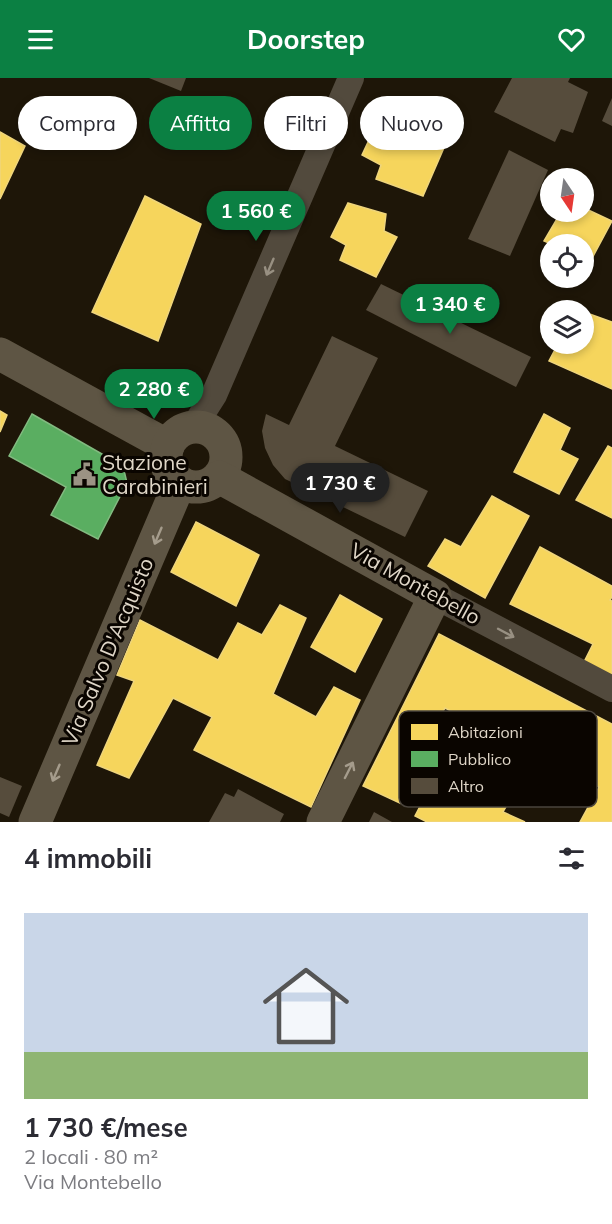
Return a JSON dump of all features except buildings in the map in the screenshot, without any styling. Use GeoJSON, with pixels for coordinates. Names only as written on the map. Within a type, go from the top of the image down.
{"type":"FeatureCollection","features":[{"type":"Feature","properties":{"kind":"street"},"geometry":{"type":"LineString","coordinates":[[0,354],[180,436],[203,427],[211,430],[219,436],[225,446],[227,456],[219,477],[201,486],[191,486],[180,482],[173,476],[166,456],[180,436],[200,417],[214,395],[351,78]]}},
{"type":"Feature","properties":{"kind":"street","name":"Via Montebello"},"geometry":{"type":"LineString","coordinates":[[219,477],[435,596],[612,689]]}},
{"type":"Feature","properties":{"kind":"street","name":"Via Salvo D'Acquisto"},"geometry":{"type":"LineString","coordinates":[[35,822],[180,482]]}},
{"type":"Feature","properties":{"kind":"street"},"geometry":{"type":"LineString","coordinates":[[323,822],[435,596]]}},
{"type":"Feature","properties":{"kind":"place","name":"Stazione Carabinieri"},"geometry":{"type":"Point","coordinates":[84,475]}}]}
